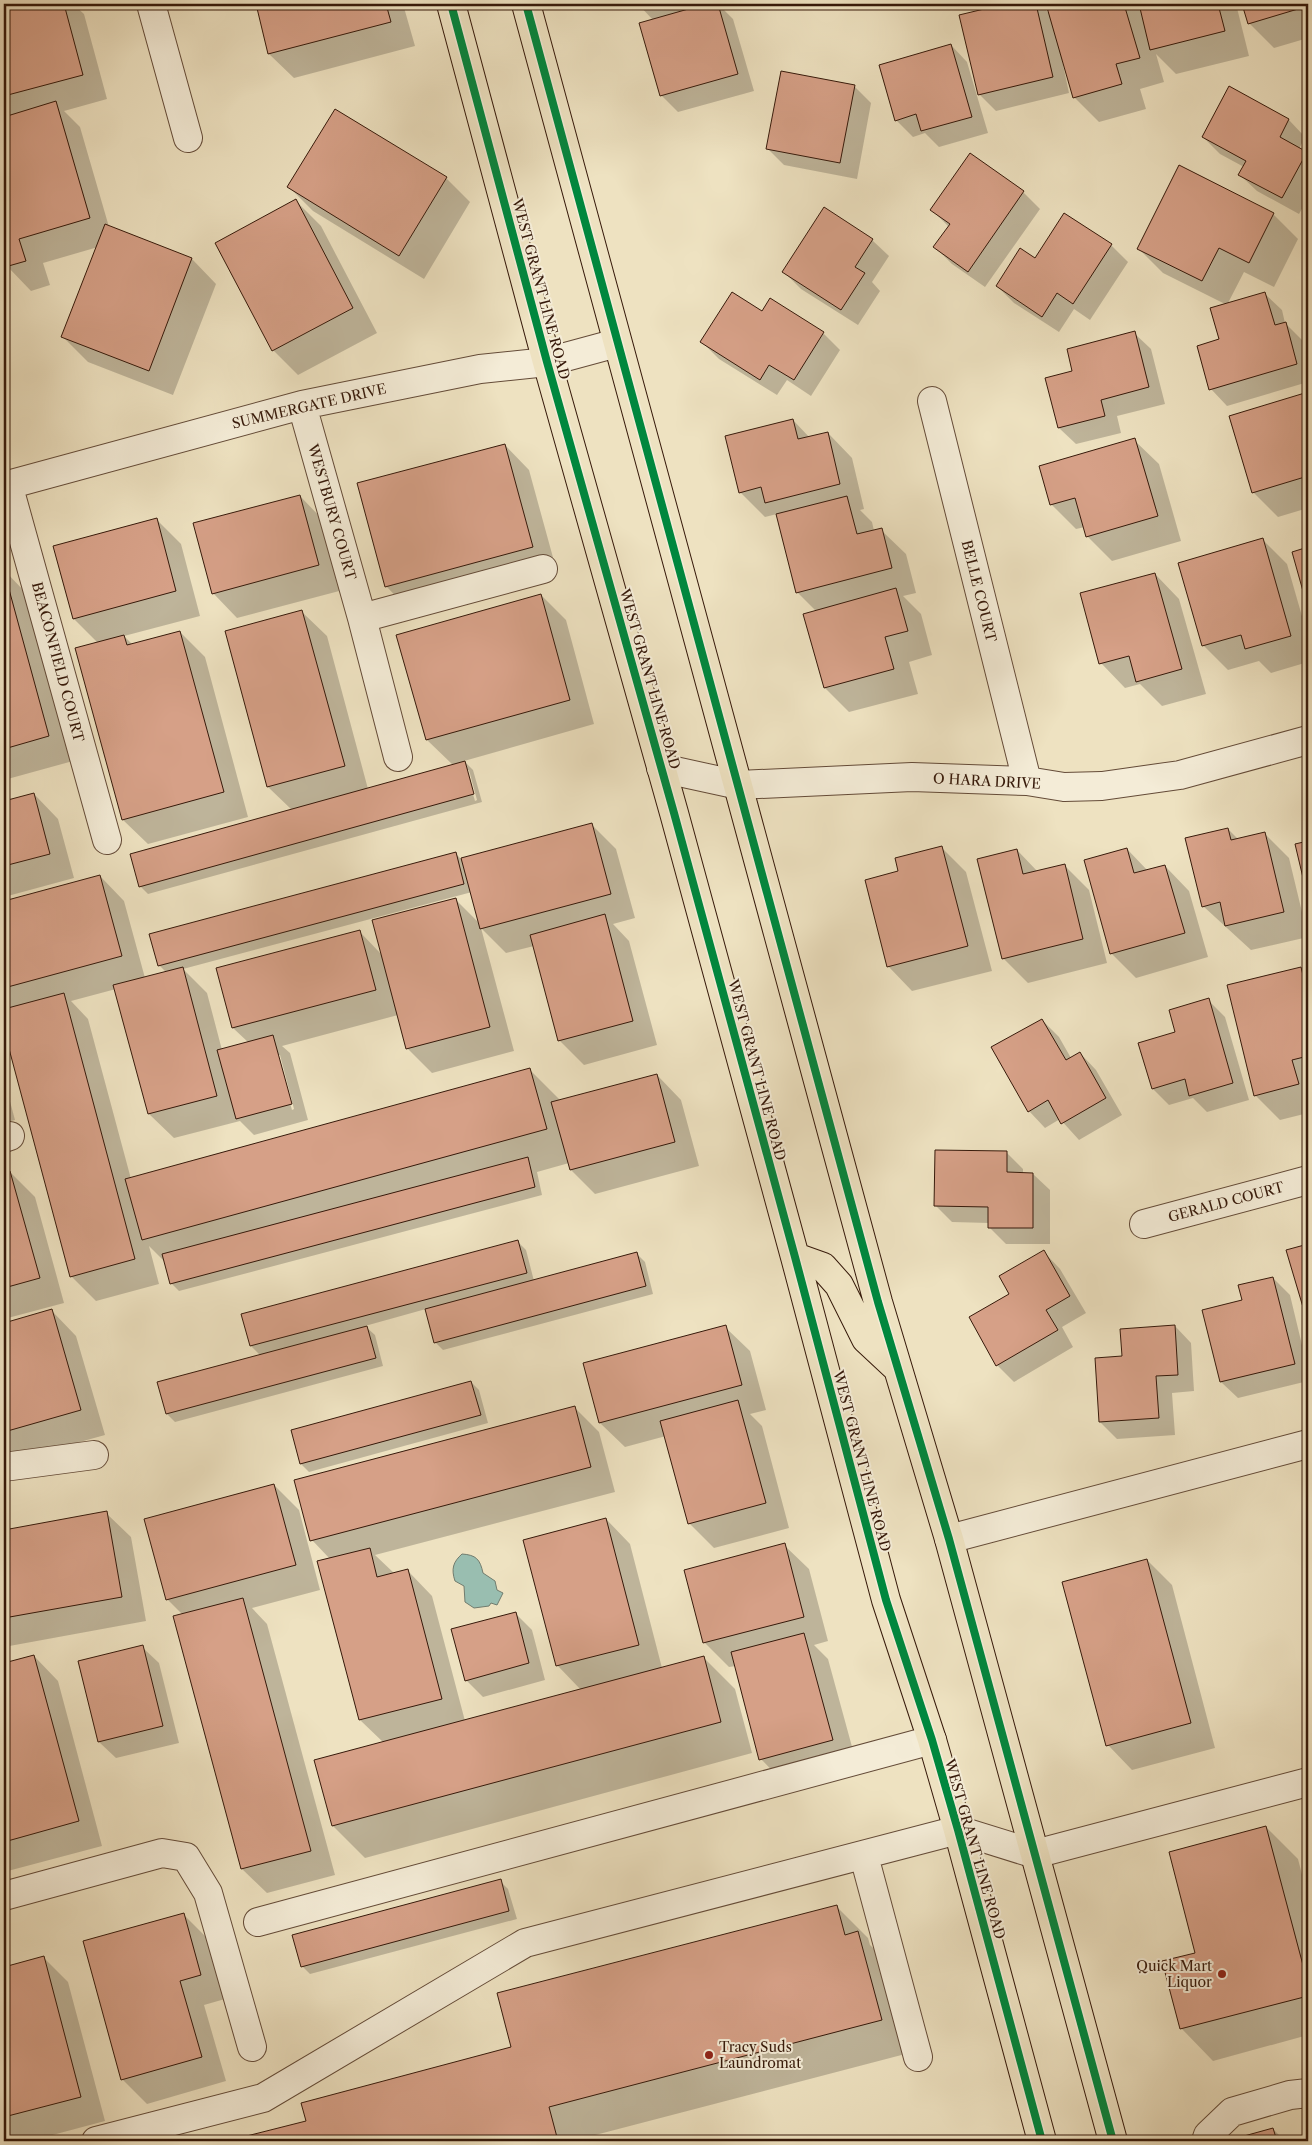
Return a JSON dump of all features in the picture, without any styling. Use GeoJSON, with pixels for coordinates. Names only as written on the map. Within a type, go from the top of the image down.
{"type":"FeatureCollection","features":[{"type":"Feature","properties":{"kind":"main road","name":"WEST GRANT LINE ROAD"},"geometry":{"type":"LineString","coordinates":[[451,4],[548,362],[662,768],[886,1600],[932,1740],[958,1830],[1042,2141]]}},
{"type":"Feature","properties":{"kind":"main road"},"geometry":{"type":"LineString","coordinates":[[526,4],[896,1367],[949,1539],[1112,2141]]}},
{"type":"Feature","properties":{"kind":"main road"},"geometry":{"type":"LineString","coordinates":[[795,1257],[823,1267],[839,1286],[866,1339],[896,1367]]}},
{"type":"Feature","properties":{"kind":"street"},"geometry":{"type":"LineString","coordinates":[[151,4],[188,138]]}},
{"type":"Feature","properties":{"kind":"street","name":"SUMMERGATE DRIVE"},"geometry":{"type":"LineString","coordinates":[[6,485],[302,405],[480,369],[548,362],[617,343]]}},
{"type":"Feature","properties":{"kind":"street","name":"BELLE COURT"},"geometry":{"type":"LineString","coordinates":[[932,401],[1027,781]]}},
{"type":"Feature","properties":{"kind":"street","name":"WESTBURY COURT"},"geometry":{"type":"LineString","coordinates":[[302,405],[362,618],[398,757]]}},
{"type":"Feature","properties":{"kind":"street","name":"BEACONFIELD COURT"},"geometry":{"type":"LineString","coordinates":[[6,485],[107,840]]}},
{"type":"Feature","properties":{"kind":"street"},"geometry":{"type":"LineString","coordinates":[[362,618],[542,569]]}},
{"type":"Feature","properties":{"kind":"street","name":"O HARA DRIVE"},"geometry":{"type":"LineString","coordinates":[[662,768],[739,785],[912,777],[1027,781],[1064,787],[1102,786],[1180,775],[1308,740]]}},
{"type":"Feature","properties":{"kind":"street","name":"GERALD COURT"},"geometry":{"type":"LineString","coordinates":[[1144,1224],[1308,1180]]}},
{"type":"Feature","properties":{"kind":"street"},"geometry":{"type":"LineString","coordinates":[[949,1539],[1308,1444]]}},
{"type":"Feature","properties":{"kind":"street"},"geometry":{"type":"LineString","coordinates":[[4,1466],[94,1455]]}},
{"type":"Feature","properties":{"kind":"street"},"geometry":{"type":"LineString","coordinates":[[258,1922],[932,1740]]}},
{"type":"Feature","properties":{"kind":"street"},"geometry":{"type":"LineString","coordinates":[[96,2141],[263,2098],[525,1943],[958,1830],[1035,1854],[1308,1782]]}},
{"type":"Feature","properties":{"kind":"street"},"geometry":{"type":"LineString","coordinates":[[4,1896],[162,1853],[186,1857],[208,1893],[252,2047]]}},
{"type":"Feature","properties":{"kind":"street"},"geometry":{"type":"LineString","coordinates":[[864,1856],[918,2057]]}},
{"type":"Feature","properties":{"kind":"street"},"geometry":{"type":"LineString","coordinates":[[1206,2141],[1208,2135],[1232,2112],[1290,2095],[1308,2093]]}},
{"type":"Feature","properties":{"kind":"shaded area"},"geometry":{"type":"Polygon","coordinates":[[[462,1554],[471,1555],[477,1559],[483,1573],[495,1581],[497,1590],[503,1593],[497,1605],[491,1603],[489,1606],[474,1608],[465,1602],[464,1586],[455,1581],[453,1573],[455,1563],[462,1554]]]}},
{"type":"Feature","properties":{"kind":"building"},"geometry":{"type":"Polygon","coordinates":[[[4,4],[64,4],[83,75],[4,96],[4,4]]]}},
{"type":"Feature","properties":{"kind":"building"},"geometry":{"type":"Polygon","coordinates":[[[256,4],[386,4],[391,22],[268,54],[256,4]]]}},
{"type":"Feature","properties":{"kind":"building"},"geometry":{"type":"Polygon","coordinates":[[[706,4],[718,4],[738,74],[660,96],[639,23],[706,4]]]}},
{"type":"Feature","properties":{"kind":"building"},"geometry":{"type":"Polygon","coordinates":[[[1005,4],[1036,4],[1053,77],[978,95],[959,15],[1005,4]]]}},
{"type":"Feature","properties":{"kind":"building"},"geometry":{"type":"Polygon","coordinates":[[[1046,4],[1124,4],[1140,58],[1116,64],[1122,84],[1073,98],[1046,4]]]}},
{"type":"Feature","properties":{"kind":"building"},"geometry":{"type":"Polygon","coordinates":[[[1139,4],[1218,4],[1225,31],[1150,50],[1139,4]]]}},
{"type":"Feature","properties":{"kind":"building"},"geometry":{"type":"Polygon","coordinates":[[[1242,4],[1308,4],[1308,6],[1248,24],[1242,4]]]}},
{"type":"Feature","properties":{"kind":"building"},"geometry":{"type":"Polygon","coordinates":[[[951,44],[972,117],[921,131],[916,114],[895,121],[879,65],[951,44]]]}},
{"type":"Feature","properties":{"kind":"building"},"geometry":{"type":"Polygon","coordinates":[[[781,71],[855,85],[840,163],[766,149],[781,71]]]}},
{"type":"Feature","properties":{"kind":"building"},"geometry":{"type":"Polygon","coordinates":[[[1229,86],[1289,119],[1280,137],[1307,152],[1282,198],[1238,175],[1246,161],[1202,137],[1229,86]]]}},
{"type":"Feature","properties":{"kind":"building"},"geometry":{"type":"Polygon","coordinates":[[[56,101],[90,218],[19,239],[26,261],[5,267],[4,117],[56,101]]]}},
{"type":"Feature","properties":{"kind":"building"},"geometry":{"type":"Polygon","coordinates":[[[335,109],[447,177],[399,256],[287,187],[335,109]]]}},
{"type":"Feature","properties":{"kind":"building"},"geometry":{"type":"Polygon","coordinates":[[[970,153],[1024,191],[968,272],[933,247],[950,224],[930,210],[970,153]]]}},
{"type":"Feature","properties":{"kind":"building"},"geometry":{"type":"Polygon","coordinates":[[[1179,165],[1274,213],[1249,263],[1219,248],[1202,281],[1137,249],[1179,165]]]}},
{"type":"Feature","properties":{"kind":"building"},"geometry":{"type":"Polygon","coordinates":[[[296,199],[353,308],[272,351],[215,243],[296,199]]]}},
{"type":"Feature","properties":{"kind":"building"},"geometry":{"type":"Polygon","coordinates":[[[824,207],[873,239],[855,267],[865,273],[841,310],[782,272],[824,207]]]}},
{"type":"Feature","properties":{"kind":"building"},"geometry":{"type":"Polygon","coordinates":[[[1064,213],[1112,244],[1073,304],[1057,293],[1042,317],[996,286],[1020,248],[1035,258],[1064,213]]]}},
{"type":"Feature","properties":{"kind":"building"},"geometry":{"type":"Polygon","coordinates":[[[105,224],[192,258],[149,371],[61,337],[105,224]]]}},
{"type":"Feature","properties":{"kind":"building"},"geometry":{"type":"Polygon","coordinates":[[[732,292],[762,311],[770,298],[824,332],[794,380],[769,365],[760,380],[700,342],[732,292]]]}},
{"type":"Feature","properties":{"kind":"building"},"geometry":{"type":"Polygon","coordinates":[[[1265,292],[1275,325],[1286,322],[1297,364],[1209,390],[1197,346],[1219,339],[1210,308],[1265,292]]]}},
{"type":"Feature","properties":{"kind":"building"},"geometry":{"type":"Polygon","coordinates":[[[1135,331],[1149,387],[1101,400],[1105,416],[1058,428],[1045,378],[1072,371],[1067,349],[1135,331]]]}},
{"type":"Feature","properties":{"kind":"building"},"geometry":{"type":"Polygon","coordinates":[[[1308,392],[1308,476],[1252,493],[1229,416],[1308,392]]]}},
{"type":"Feature","properties":{"kind":"building"},"geometry":{"type":"Polygon","coordinates":[[[793,419],[798,439],[828,432],[840,484],[765,503],[761,487],[739,493],[725,436],[793,419]]]}},
{"type":"Feature","properties":{"kind":"building"},"geometry":{"type":"Polygon","coordinates":[[[1135,438],[1158,516],[1086,537],[1075,498],[1050,505],[1039,466],[1135,438]]]}},
{"type":"Feature","properties":{"kind":"building"},"geometry":{"type":"Polygon","coordinates":[[[505,444],[533,547],[385,587],[357,483],[505,444]]]}},
{"type":"Feature","properties":{"kind":"building"},"geometry":{"type":"Polygon","coordinates":[[[300,495],[319,565],[212,594],[193,523],[300,495]]]}},
{"type":"Feature","properties":{"kind":"building"},"geometry":{"type":"Polygon","coordinates":[[[847,496],[857,534],[882,528],[892,568],[796,593],[776,514],[847,496]]]}},
{"type":"Feature","properties":{"kind":"building"},"geometry":{"type":"Polygon","coordinates":[[[157,518],[176,591],[73,619],[53,546],[157,518]]]}},
{"type":"Feature","properties":{"kind":"building"},"geometry":{"type":"Polygon","coordinates":[[[1263,538],[1291,636],[1245,649],[1241,635],[1202,646],[1178,563],[1263,538]]]}},
{"type":"Feature","properties":{"kind":"building"},"geometry":{"type":"Polygon","coordinates":[[[1308,547],[1308,609],[1292,552],[1308,547]]]}},
{"type":"Feature","properties":{"kind":"building"},"geometry":{"type":"Polygon","coordinates":[[[4,571],[49,736],[4,749],[4,571]]]}},
{"type":"Feature","properties":{"kind":"building"},"geometry":{"type":"Polygon","coordinates":[[[1155,573],[1182,669],[1136,682],[1129,656],[1099,664],[1080,593],[1155,573]]]}},
{"type":"Feature","properties":{"kind":"building"},"geometry":{"type":"Polygon","coordinates":[[[896,588],[908,631],[885,637],[894,669],[824,688],[803,614],[896,588]]]}},
{"type":"Feature","properties":{"kind":"building"},"geometry":{"type":"Polygon","coordinates":[[[541,594],[570,700],[426,740],[396,635],[541,594]]]}},
{"type":"Feature","properties":{"kind":"building"},"geometry":{"type":"Polygon","coordinates":[[[302,610],[345,766],[267,787],[225,631],[302,610]]]}},
{"type":"Feature","properties":{"kind":"building"},"geometry":{"type":"Polygon","coordinates":[[[180,631],[224,792],[122,820],[75,648],[124,635],[127,645],[180,631]]]}},
{"type":"Feature","properties":{"kind":"building"},"geometry":{"type":"Polygon","coordinates":[[[465,761],[474,794],[139,887],[130,854],[465,761]]]}},
{"type":"Feature","properties":{"kind":"building"},"geometry":{"type":"Polygon","coordinates":[[[34,793],[50,854],[4,866],[4,801],[34,793]]]}},
{"type":"Feature","properties":{"kind":"building"},"geometry":{"type":"Polygon","coordinates":[[[592,823],[611,894],[480,929],[461,858],[592,823]]]}},
{"type":"Feature","properties":{"kind":"building"},"geometry":{"type":"Polygon","coordinates":[[[1228,828],[1231,840],[1265,832],[1284,912],[1225,926],[1220,902],[1202,907],[1185,838],[1228,828]]]}},
{"type":"Feature","properties":{"kind":"building"},"geometry":{"type":"Polygon","coordinates":[[[1308,841],[1308,899],[1295,844],[1308,841]]]}},
{"type":"Feature","properties":{"kind":"building"},"geometry":{"type":"Polygon","coordinates":[[[942,846],[968,946],[887,967],[865,880],[898,871],[895,858],[942,846]]]}},
{"type":"Feature","properties":{"kind":"building"},"geometry":{"type":"Polygon","coordinates":[[[1127,848],[1134,873],[1165,865],[1185,933],[1110,954],[1084,860],[1127,848]]]}},
{"type":"Feature","properties":{"kind":"building"},"geometry":{"type":"Polygon","coordinates":[[[1017,849],[1023,874],[1065,864],[1083,939],[1002,959],[977,859],[1017,849]]]}},
{"type":"Feature","properties":{"kind":"building"},"geometry":{"type":"Polygon","coordinates":[[[456,852],[464,884],[158,966],[149,934],[456,852]]]}},
{"type":"Feature","properties":{"kind":"building"},"geometry":{"type":"Polygon","coordinates":[[[100,875],[122,956],[4,988],[4,901],[100,875]]]}},
{"type":"Feature","properties":{"kind":"building"},"geometry":{"type":"Polygon","coordinates":[[[456,898],[490,1027],[406,1049],[372,920],[456,898]]]}},
{"type":"Feature","properties":{"kind":"building"},"geometry":{"type":"Polygon","coordinates":[[[605,914],[633,1021],[558,1041],[530,935],[605,914]]]}},
{"type":"Feature","properties":{"kind":"building"},"geometry":{"type":"Polygon","coordinates":[[[360,930],[376,990],[232,1028],[216,968],[360,930]]]}},
{"type":"Feature","properties":{"kind":"building"},"geometry":{"type":"Polygon","coordinates":[[[183,967],[217,1096],[148,1114],[113,985],[183,967]]]}},
{"type":"Feature","properties":{"kind":"building"},"geometry":{"type":"Polygon","coordinates":[[[1301,967],[1308,996],[1308,1056],[1292,1060],[1299,1084],[1254,1096],[1227,985],[1301,967]]]}},
{"type":"Feature","properties":{"kind":"building"},"geometry":{"type":"Polygon","coordinates":[[[64,993],[135,1259],[70,1277],[4,1030],[4,1009],[64,993]]]}},
{"type":"Feature","properties":{"kind":"building"},"geometry":{"type":"Polygon","coordinates":[[[1209,998],[1233,1083],[1189,1096],[1185,1079],[1152,1089],[1138,1043],[1175,1032],[1169,1010],[1209,998]]]}},
{"type":"Feature","properties":{"kind":"building"},"geometry":{"type":"Polygon","coordinates":[[[1042,1019],[1066,1060],[1080,1052],[1106,1098],[1061,1124],[1048,1100],[1028,1112],[991,1047],[1042,1019]]]}},
{"type":"Feature","properties":{"kind":"building"},"geometry":{"type":"Polygon","coordinates":[[[273,1035],[292,1104],[236,1119],[217,1050],[273,1035]]]}},
{"type":"Feature","properties":{"kind":"building"},"geometry":{"type":"Polygon","coordinates":[[[530,1068],[547,1129],[142,1240],[125,1179],[530,1068]]]}},
{"type":"Feature","properties":{"kind":"building"},"geometry":{"type":"Polygon","coordinates":[[[657,1074],[675,1142],[570,1170],[551,1102],[657,1074]]]}},
{"type":"Feature","properties":{"kind":"building"},"geometry":{"type":"Polygon","coordinates":[[[935,1150],[1007,1151],[1007,1172],[1033,1173],[1033,1228],[988,1228],[988,1207],[934,1206],[935,1150]]]}},
{"type":"Feature","properties":{"kind":"building"},"geometry":{"type":"Polygon","coordinates":[[[528,1157],[535,1187],[170,1284],[162,1254],[528,1157]]]}},
{"type":"Feature","properties":{"kind":"building"},"geometry":{"type":"Polygon","coordinates":[[[10,1171],[40,1278],[4,1288],[4,1173],[10,1171]]]}},
{"type":"Feature","properties":{"kind":"building"},"geometry":{"type":"Polygon","coordinates":[[[518,1240],[527,1273],[250,1346],[241,1314],[518,1240]]]}},
{"type":"Feature","properties":{"kind":"building"},"geometry":{"type":"Polygon","coordinates":[[[1308,1244],[1308,1324],[1286,1250],[1308,1244]]]}},
{"type":"Feature","properties":{"kind":"building"},"geometry":{"type":"Polygon","coordinates":[[[1044,1250],[1070,1296],[1046,1310],[1058,1330],[996,1366],[969,1317],[1009,1294],[999,1276],[1044,1250]]]}},
{"type":"Feature","properties":{"kind":"building"},"geometry":{"type":"Polygon","coordinates":[[[637,1252],[646,1286],[434,1343],[425,1309],[637,1252]]]}},
{"type":"Feature","properties":{"kind":"building"},"geometry":{"type":"Polygon","coordinates":[[[1273,1277],[1295,1364],[1220,1382],[1202,1310],[1242,1300],[1238,1285],[1273,1277]]]}},
{"type":"Feature","properties":{"kind":"building"},"geometry":{"type":"Polygon","coordinates":[[[52,1309],[81,1410],[4,1432],[4,1323],[52,1309]]]}},
{"type":"Feature","properties":{"kind":"building"},"geometry":{"type":"Polygon","coordinates":[[[726,1325],[742,1385],[599,1423],[583,1363],[726,1325]]]}},
{"type":"Feature","properties":{"kind":"building"},"geometry":{"type":"Polygon","coordinates":[[[1175,1325],[1178,1375],[1156,1376],[1159,1418],[1099,1422],[1095,1358],[1122,1356],[1120,1329],[1175,1325]]]}},
{"type":"Feature","properties":{"kind":"building"},"geometry":{"type":"Polygon","coordinates":[[[367,1326],[376,1358],[166,1414],[157,1382],[367,1326]]]}},
{"type":"Feature","properties":{"kind":"building"},"geometry":{"type":"Polygon","coordinates":[[[471,1381],[481,1415],[300,1464],[291,1430],[471,1381]]]}},
{"type":"Feature","properties":{"kind":"building"},"geometry":{"type":"Polygon","coordinates":[[[738,1400],[766,1503],[688,1524],[660,1421],[738,1400]]]}},
{"type":"Feature","properties":{"kind":"building"},"geometry":{"type":"Polygon","coordinates":[[[575,1406],[591,1467],[310,1541],[294,1480],[575,1406]]]}},
{"type":"Feature","properties":{"kind":"building"},"geometry":{"type":"Polygon","coordinates":[[[274,1484],[296,1565],[166,1600],[144,1519],[274,1484]]]}},
{"type":"Feature","properties":{"kind":"building"},"geometry":{"type":"Polygon","coordinates":[[[107,1511],[122,1597],[4,1618],[4,1530],[107,1511]]]}},
{"type":"Feature","properties":{"kind":"building"},"geometry":{"type":"Polygon","coordinates":[[[606,1518],[639,1645],[556,1666],[523,1540],[606,1518]]]}},
{"type":"Feature","properties":{"kind":"building"},"geometry":{"type":"Polygon","coordinates":[[[785,1543],[804,1617],[703,1643],[684,1570],[785,1543]]]}},
{"type":"Feature","properties":{"kind":"building"},"geometry":{"type":"Polygon","coordinates":[[[370,1548],[377,1577],[408,1569],[442,1699],[359,1720],[317,1561],[370,1548]]]}},
{"type":"Feature","properties":{"kind":"building"},"geometry":{"type":"Polygon","coordinates":[[[1147,1559],[1191,1723],[1106,1746],[1062,1582],[1147,1559]]]}},
{"type":"Feature","properties":{"kind":"building"},"geometry":{"type":"Polygon","coordinates":[[[243,1598],[311,1851],[241,1869],[173,1616],[243,1598]]]}},
{"type":"Feature","properties":{"kind":"building"},"geometry":{"type":"Polygon","coordinates":[[[516,1612],[529,1663],[465,1681],[451,1629],[516,1612]]]}},
{"type":"Feature","properties":{"kind":"building"},"geometry":{"type":"Polygon","coordinates":[[[804,1633],[833,1740],[759,1760],[731,1652],[804,1633]]]}},
{"type":"Feature","properties":{"kind":"building"},"geometry":{"type":"Polygon","coordinates":[[[143,1645],[163,1726],[98,1742],[78,1661],[143,1645]]]}},
{"type":"Feature","properties":{"kind":"building"},"geometry":{"type":"Polygon","coordinates":[[[34,1655],[79,1821],[4,1842],[4,1663],[34,1655]]]}},
{"type":"Feature","properties":{"kind":"building"},"geometry":{"type":"Polygon","coordinates":[[[704,1656],[721,1722],[332,1826],[314,1760],[704,1656]]]}},
{"type":"Feature","properties":{"kind":"building"},"geometry":{"type":"Polygon","coordinates":[[[1266,1826],[1308,1984],[1308,1996],[1180,2029],[1162,1961],[1195,1953],[1169,1852],[1266,1826]]]}},
{"type":"Feature","properties":{"kind":"building"},"geometry":{"type":"Polygon","coordinates":[[[501,1879],[509,1911],[301,1967],[292,1935],[501,1879]]]}},
{"type":"Feature","properties":{"kind":"building"},"geometry":{"type":"Polygon","coordinates":[[[837,1905],[845,1935],[858,1931],[882,2020],[549,2107],[558,2141],[227,2141],[306,2121],[301,2103],[511,2047],[497,1993],[837,1905]]]}},
{"type":"Feature","properties":{"kind":"building"},"geometry":{"type":"Polygon","coordinates":[[[184,1913],[201,1975],[180,1981],[202,2057],[121,2080],[83,1941],[184,1913]]]}},
{"type":"Feature","properties":{"kind":"building"},"geometry":{"type":"Polygon","coordinates":[[[44,1956],[81,2097],[4,2117],[4,1967],[44,1956]]]}},
{"type":"Feature","properties":{"kind":"building"},"geometry":{"type":"Polygon","coordinates":[[[1273,2128],[1277,2141],[1226,2141],[1273,2128]]]}},
{"type":"Feature","properties":{"kind":"cycle path"},"geometry":{"type":"LineString","coordinates":[[451,4],[547,362],[674,813],[886,1600],[932,1740],[958,1830],[1042,2141]]}},
{"type":"Feature","properties":{"kind":"cycle path"},"geometry":{"type":"LineString","coordinates":[[526,4],[878,1302],[949,1539],[1113,2141]]}},
{"type":"Feature","properties":{"kind":"place","name":"Quick Mart Liquor"},"geometry":{"type":"Point","coordinates":[1222,1974]}},
{"type":"Feature","properties":{"kind":"place","name":"Tracy Suds Laundromat"},"geometry":{"type":"Point","coordinates":[709,2055]}}]}
